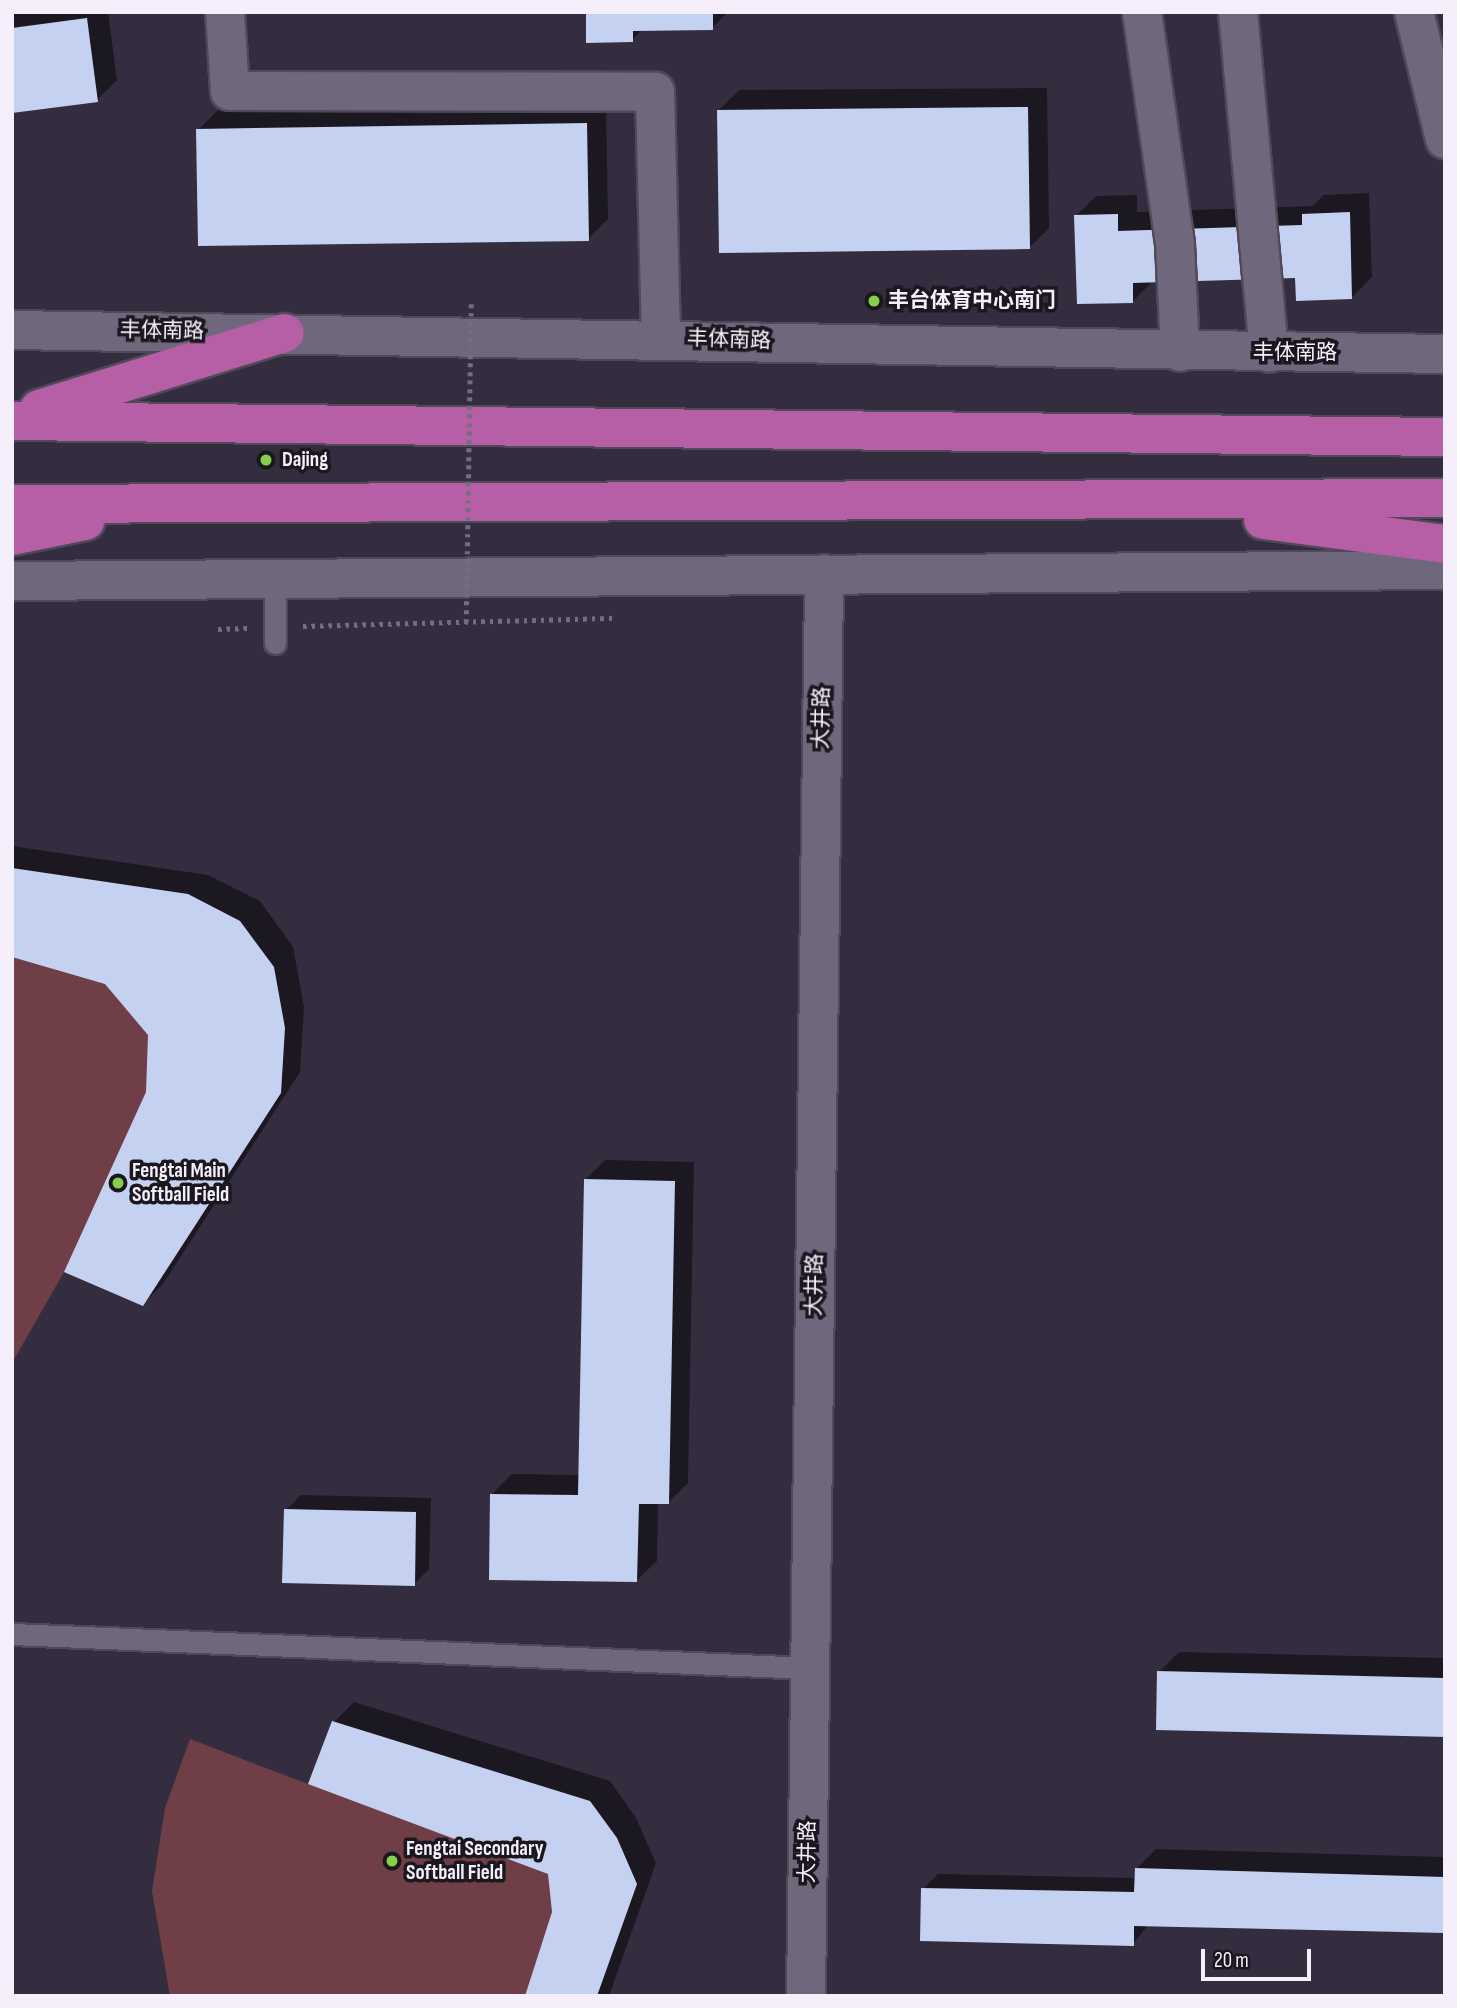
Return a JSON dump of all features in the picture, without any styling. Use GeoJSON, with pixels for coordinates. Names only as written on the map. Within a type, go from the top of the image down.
{"type":"FeatureCollection","features":[{"type":"Feature","properties":{"kind":"highway"},"geometry":{"type":"LineString","coordinates":[[12,419],[285,333]]}},
{"type":"Feature","properties":{"kind":"highway"},"geometry":{"type":"LineString","coordinates":[[12,419],[1445,437]]}},
{"type":"Feature","properties":{"kind":"highway"},"geometry":{"type":"LineString","coordinates":[[1385,437],[1445,430]]}},
{"type":"Feature","properties":{"kind":"highway"},"geometry":{"type":"LineString","coordinates":[[12,504],[147,507],[1136,504],[1445,498]]}},
{"type":"Feature","properties":{"kind":"highway"},"geometry":{"type":"LineString","coordinates":[[1136,504],[1445,544]]}},
{"type":"Feature","properties":{"kind":"highway"},"geometry":{"type":"LineString","coordinates":[[12,536],[147,507]]}},
{"type":"Feature","properties":{"kind":"street"},"geometry":{"type":"LineString","coordinates":[[225,12],[230,91],[655,92],[661,338]]}},
{"type":"Feature","properties":{"kind":"street"},"geometry":{"type":"LineString","coordinates":[[1142,12],[1175,244],[1180,352]]}},
{"type":"Feature","properties":{"kind":"street"},"geometry":{"type":"LineString","coordinates":[[1238,12],[1269,353]]}},
{"type":"Feature","properties":{"kind":"street"},"geometry":{"type":"LineString","coordinates":[[1414,12],[1445,139]]}},
{"type":"Feature","properties":{"kind":"street","name":"丰体南路"},"geometry":{"type":"LineString","coordinates":[[12,330],[661,338],[1180,352],[1445,354]]}},
{"type":"Feature","properties":{"kind":"street"},"geometry":{"type":"LineString","coordinates":[[12,582],[275,577],[1445,570]]}},
{"type":"Feature","properties":{"kind":"street","name":"大井路"},"geometry":{"type":"LineString","coordinates":[[806,1996],[824,574]]}},
{"type":"Feature","properties":{"kind":"lane"},"geometry":{"type":"LineString","coordinates":[[275,577],[275,643]]}},
{"type":"Feature","properties":{"kind":"lane"},"geometry":{"type":"LineString","coordinates":[[12,1634],[810,1668]]}},
{"type":"Feature","properties":{"kind":"path"},"geometry":{"type":"LineString","coordinates":[[466,622],[471,303]]}},
{"type":"Feature","properties":{"kind":"path"},"geometry":{"type":"LineString","coordinates":[[358,624],[617,618]]}},
{"type":"Feature","properties":{"kind":"shaded area","name":"Fengtai Main Softball Field"},"geometry":{"type":"Polygon","coordinates":[[[12,868],[188,894],[240,921],[274,967],[285,1028],[281,1093],[143,1306],[64,1272],[12,1363],[12,868]]]}},
{"type":"Feature","properties":{"kind":"shaded area","name":"Fengtai Secondary Softball Field"},"geometry":{"type":"Polygon","coordinates":[[[332,1721],[590,1801],[617,1838],[637,1884],[597,1996],[170,1996],[152,1891],[165,1808],[190,1739],[308,1784],[332,1721]]]}},
{"type":"Feature","properties":{"kind":"building"},"geometry":{"type":"Polygon","coordinates":[[[586,12],[713,12],[713,30],[633,31],[633,42],[586,43],[586,12]]]}},
{"type":"Feature","properties":{"kind":"building"},"geometry":{"type":"Polygon","coordinates":[[[87,18],[98,102],[12,113],[12,28],[87,18]]]}},
{"type":"Feature","properties":{"kind":"building"},"geometry":{"type":"Polygon","coordinates":[[[1028,107],[1030,249],[719,253],[717,110],[1028,107]]]}},
{"type":"Feature","properties":{"kind":"building"},"geometry":{"type":"Polygon","coordinates":[[[587,123],[589,241],[198,246],[196,129],[587,123]]]}},
{"type":"Feature","properties":{"kind":"building"},"geometry":{"type":"Polygon","coordinates":[[[1350,212],[1352,299],[1296,301],[1295,278],[1133,283],[1133,303],[1077,304],[1074,215],[1118,214],[1118,231],[1302,225],[1302,214],[1350,212]]]}},
{"type":"Feature","properties":{"kind":"building","name":"Fengtai Main Softball Field"},"geometry":{"type":"Polygon","coordinates":[[[12,868],[188,894],[240,921],[274,967],[285,1028],[281,1093],[143,1306],[64,1272],[146,1092],[148,1035],[105,984],[12,957],[12,868]]]}},
{"type":"Feature","properties":{"kind":"building"},"geometry":{"type":"Polygon","coordinates":[[[584,1179],[675,1181],[669,1504],[639,1504],[637,1582],[489,1580],[490,1494],[578,1495],[584,1179]]]}},
{"type":"Feature","properties":{"kind":"building"},"geometry":{"type":"Polygon","coordinates":[[[284,1509],[416,1512],[415,1586],[282,1583],[284,1509]]]}},
{"type":"Feature","properties":{"kind":"building"},"geometry":{"type":"Polygon","coordinates":[[[1157,1671],[1445,1678],[1445,1737],[1156,1730],[1157,1671]]]}},
{"type":"Feature","properties":{"kind":"building"},"geometry":{"type":"Polygon","coordinates":[[[332,1721],[590,1801],[617,1838],[637,1884],[597,1996],[525,1996],[552,1912],[548,1874],[308,1784],[332,1721]]]}},
{"type":"Feature","properties":{"kind":"building"},"geometry":{"type":"Polygon","coordinates":[[[1135,1868],[1445,1877],[1445,1933],[1134,1926],[1134,1946],[920,1941],[921,1888],[1134,1892],[1135,1868]]]}},
{"type":"Feature","properties":{"kind":"place","name":"丰台体育中心南门"},"geometry":{"type":"Point","coordinates":[874,301]}},
{"type":"Feature","properties":{"kind":"place","name":"Dajing"},"geometry":{"type":"Point","coordinates":[266,460]}},
{"type":"Feature","properties":{"kind":"place","name":"Fengtai Main Softball Field"},"geometry":{"type":"Point","coordinates":[118,1183]}},
{"type":"Feature","properties":{"kind":"place","name":"Fengtai Secondary Softball Field"},"geometry":{"type":"Point","coordinates":[392,1861]}}]}
